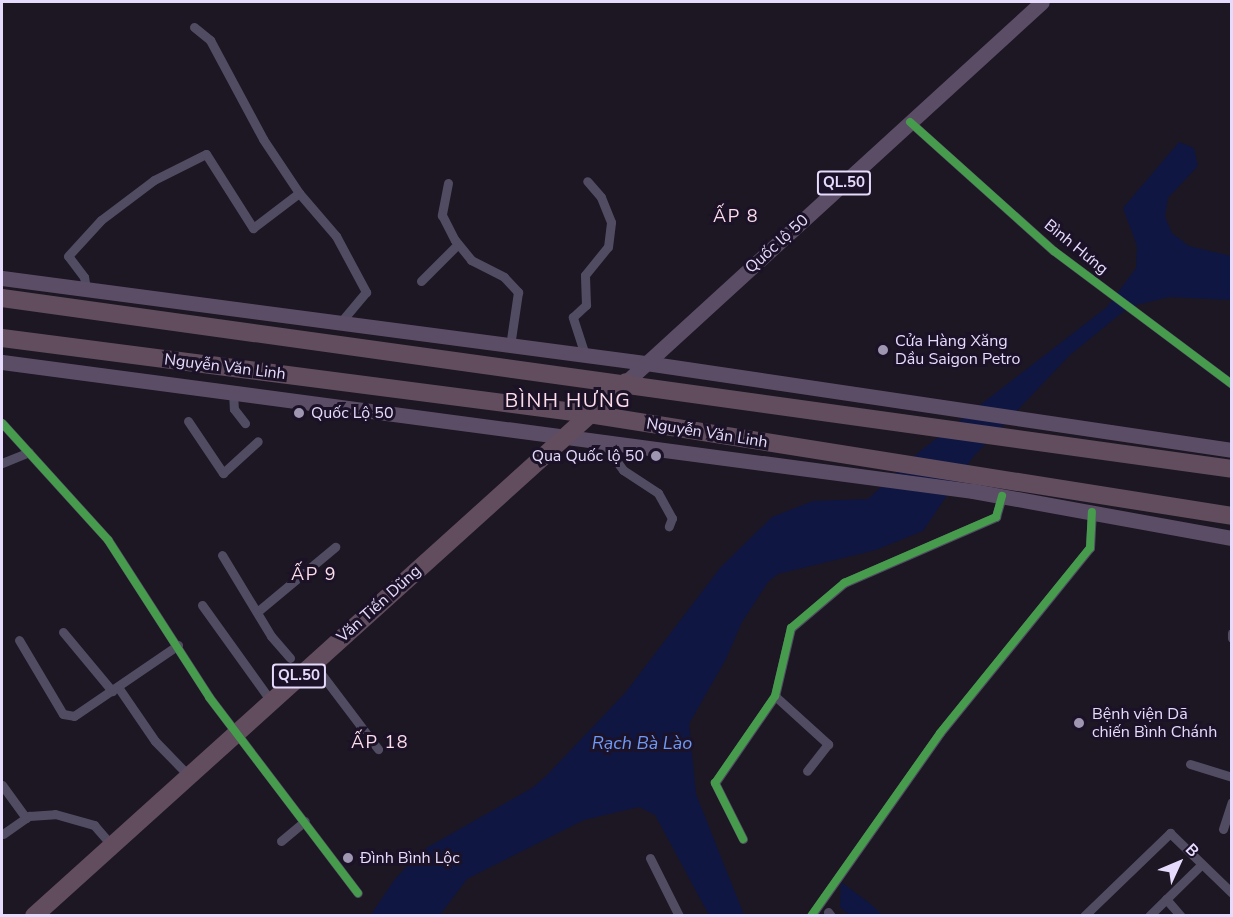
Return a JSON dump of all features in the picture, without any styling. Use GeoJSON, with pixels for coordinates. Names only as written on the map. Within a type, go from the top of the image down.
{"type":"FeatureCollection","features":[{"type":"Feature","properties":{"kind":"highway"},"geometry":{"type":"LineString","coordinates":[[2,298],[626,382],[891,411],[1028,430],[1232,469]]}},
{"type":"Feature","properties":{"kind":"highway","name":"Nguyễn Văn Linh"},"geometry":{"type":"LineString","coordinates":[[2,338],[590,414],[883,471],[1232,516]]}},
{"type":"Feature","properties":{"kind":"highway","name":"Quốc lộ 50"},"geometry":{"type":"LineString","coordinates":[[563,437],[626,382]]}},
{"type":"Feature","properties":{"kind":"highway","name":"Văn Tiến Dũng"},"geometry":{"type":"LineString","coordinates":[[40,913],[563,437]]}},
{"type":"Feature","properties":{"kind":"main road","name":"Quốc lộ 50"},"geometry":{"type":"LineString","coordinates":[[626,382],[1042,2]]}},
{"type":"Feature","properties":{"kind":"main road"},"geometry":{"type":"LineString","coordinates":[[2,278],[646,363],[891,411]]}},
{"type":"Feature","properties":{"kind":"main road","name":"Nguyễn Văn Linh"},"geometry":{"type":"LineString","coordinates":[[2,362],[563,437],[883,471]]}},
{"type":"Feature","properties":{"kind":"main road"},"geometry":{"type":"LineString","coordinates":[[1028,430],[1232,450]]}},
{"type":"Feature","properties":{"kind":"main road","name":"Nguyễn Văn Linh"},"geometry":{"type":"LineString","coordinates":[[974,483],[1002,495],[1232,538]]}},
{"type":"Feature","properties":{"kind":"street"},"geometry":{"type":"LineString","coordinates":[[194,27],[210,40],[263,139],[299,193],[336,237],[366,292],[340,323]]}},
{"type":"Feature","properties":{"kind":"street","name":"Bình Hưng"},"geometry":{"type":"LineString","coordinates":[[910,122],[1062,256],[1232,384]]}},
{"type":"Feature","properties":{"kind":"street"},"geometry":{"type":"LineString","coordinates":[[86,289],[84,277],[68,256],[101,220],[154,180],[206,154],[253,228],[299,193]]}},
{"type":"Feature","properties":{"kind":"street"},"geometry":{"type":"LineString","coordinates":[[585,355],[573,317],[586,305],[585,275],[608,248],[611,222],[601,197],[587,181]]}},
{"type":"Feature","properties":{"kind":"street"},"geometry":{"type":"LineString","coordinates":[[448,183],[442,215],[458,244],[471,260],[504,277],[518,292],[510,346]]}},
{"type":"Feature","properties":{"kind":"street"},"geometry":{"type":"LineString","coordinates":[[421,280],[458,244]]}},
{"type":"Feature","properties":{"kind":"street"},"geometry":{"type":"LineString","coordinates":[[233,392],[234,409],[245,423]]}},
{"type":"Feature","properties":{"kind":"street"},"geometry":{"type":"LineString","coordinates":[[188,421],[223,473],[258,441]]}},
{"type":"Feature","properties":{"kind":"street"},"geometry":{"type":"LineString","coordinates":[[2,423],[108,540],[236,734],[305,820],[358,893]]}},
{"type":"Feature","properties":{"kind":"street"},"geometry":{"type":"LineString","coordinates":[[602,441],[623,470],[658,493],[672,518],[669,526]]}},
{"type":"Feature","properties":{"kind":"street"},"geometry":{"type":"LineString","coordinates":[[2,463],[29,452]]}},
{"type":"Feature","properties":{"kind":"street"},"geometry":{"type":"LineString","coordinates":[[743,839],[715,783],[775,696],[791,628],[844,583],[996,516],[1002,495]]}},
{"type":"Feature","properties":{"kind":"street"},"geometry":{"type":"LineString","coordinates":[[811,915],[940,733],[1090,548],[1092,512]]}},
{"type":"Feature","properties":{"kind":"street"},"geometry":{"type":"LineString","coordinates":[[257,612],[335,547]]}},
{"type":"Feature","properties":{"kind":"street"},"geometry":{"type":"LineString","coordinates":[[222,555],[271,636],[290,658]]}},
{"type":"Feature","properties":{"kind":"street"},"geometry":{"type":"LineString","coordinates":[[202,604],[271,701]]}},
{"type":"Feature","properties":{"kind":"street"},"geometry":{"type":"LineString","coordinates":[[63,632],[115,689],[155,741],[189,776]]}},
{"type":"Feature","properties":{"kind":"street"},"geometry":{"type":"LineString","coordinates":[[19,640],[63,714],[74,716],[178,645]]}},
{"type":"Feature","properties":{"kind":"street"},"geometry":{"type":"LineString","coordinates":[[313,663],[378,749]]}},
{"type":"Feature","properties":{"kind":"street"},"geometry":{"type":"LineString","coordinates":[[775,696],[828,744],[807,771]]}},
{"type":"Feature","properties":{"kind":"street"},"geometry":{"type":"LineString","coordinates":[[1190,764],[1232,777]]}},
{"type":"Feature","properties":{"kind":"street"},"geometry":{"type":"LineString","coordinates":[[2,785],[26,818]]}},
{"type":"Feature","properties":{"kind":"street"},"geometry":{"type":"LineString","coordinates":[[1223,829],[1232,802]]}},
{"type":"Feature","properties":{"kind":"street"},"geometry":{"type":"LineString","coordinates":[[3,834],[26,818],[55,814],[94,825],[112,846]]}},
{"type":"Feature","properties":{"kind":"street"},"geometry":{"type":"LineString","coordinates":[[281,841],[305,820]]}},
{"type":"Feature","properties":{"kind":"street"},"geometry":{"type":"LineString","coordinates":[[1084,915],[1170,833],[1232,893]]}},
{"type":"Feature","properties":{"kind":"street"},"geometry":{"type":"LineString","coordinates":[[650,858],[679,915]]}},
{"type":"Feature","properties":{"kind":"street"},"geometry":{"type":"LineString","coordinates":[[1149,915],[1202,864]]}},
{"type":"Feature","properties":{"kind":"street"},"geometry":{"type":"LineString","coordinates":[[1166,899],[1181,915]]}},
{"type":"Feature","properties":{"kind":"water","name":"Rạch Bà Lào"},"geometry":{"type":"Polygon","coordinates":[[[1179,142],[1194,148],[1198,166],[1168,198],[1165,217],[1172,233],[1189,246],[1231,256],[1231,300],[1169,297],[1129,307],[1070,355],[973,457],[923,531],[876,550],[778,574],[768,582],[742,622],[726,659],[689,724],[696,794],[744,915],[709,915],[655,815],[639,807],[584,820],[467,879],[440,915],[370,916],[395,879],[421,851],[532,788],[546,776],[625,693],[720,568],[772,517],[813,501],[868,499],[919,452],[1107,307],[1136,268],[1137,246],[1123,208],[1179,142]]]}},
{"type":"Feature","properties":{"kind":"water"},"geometry":{"type":"Polygon","coordinates":[[[841,882],[882,915],[849,915],[840,907],[841,882]]]}},
{"type":"Feature","properties":{"kind":"cycle path"},"geometry":{"type":"LineString","coordinates":[[910,122],[1054,251],[1232,384]]}},
{"type":"Feature","properties":{"kind":"cycle path"},"geometry":{"type":"LineString","coordinates":[[2,423],[108,540],[209,697],[358,893]]}},
{"type":"Feature","properties":{"kind":"cycle path"},"geometry":{"type":"LineString","coordinates":[[743,839],[715,783],[775,696],[791,628],[844,583],[996,517],[1002,496]]}},
{"type":"Feature","properties":{"kind":"cycle path"},"geometry":{"type":"LineString","coordinates":[[811,916],[940,733],[1090,548],[1092,512]]}},
{"type":"Feature","properties":{"kind":"place","name":"Cửa Hàng Xăng Dầu Saigon Petro"},"geometry":{"type":"Point","coordinates":[883,350]}},
{"type":"Feature","properties":{"kind":"place","name":"Quốc Lộ 50"},"geometry":{"type":"Point","coordinates":[299,413]}},
{"type":"Feature","properties":{"kind":"place","name":"Qua Quốc lộ 50"},"geometry":{"type":"Point","coordinates":[656,456]}},
{"type":"Feature","properties":{"kind":"place","name":"Bệnh viện Dã chiến Bình Chánh"},"geometry":{"type":"Point","coordinates":[1079,723]}},
{"type":"Feature","properties":{"kind":"place","name":"Đình Bình Lộc"},"geometry":{"type":"Point","coordinates":[348,858]}},
{"type":"Feature","properties":{"kind":"district","name":"ẤP 8"},"geometry":{"type":"Point","coordinates":[736,216]}},
{"type":"Feature","properties":{"kind":"district","name":"BÌNH HƯNG"},"geometry":{"type":"Point","coordinates":[568,400]}},
{"type":"Feature","properties":{"kind":"district","name":"ẤP 9"},"geometry":{"type":"Point","coordinates":[314,574]}},
{"type":"Feature","properties":{"kind":"district","name":"ẤP 18"},"geometry":{"type":"Point","coordinates":[380,742]}}]}
